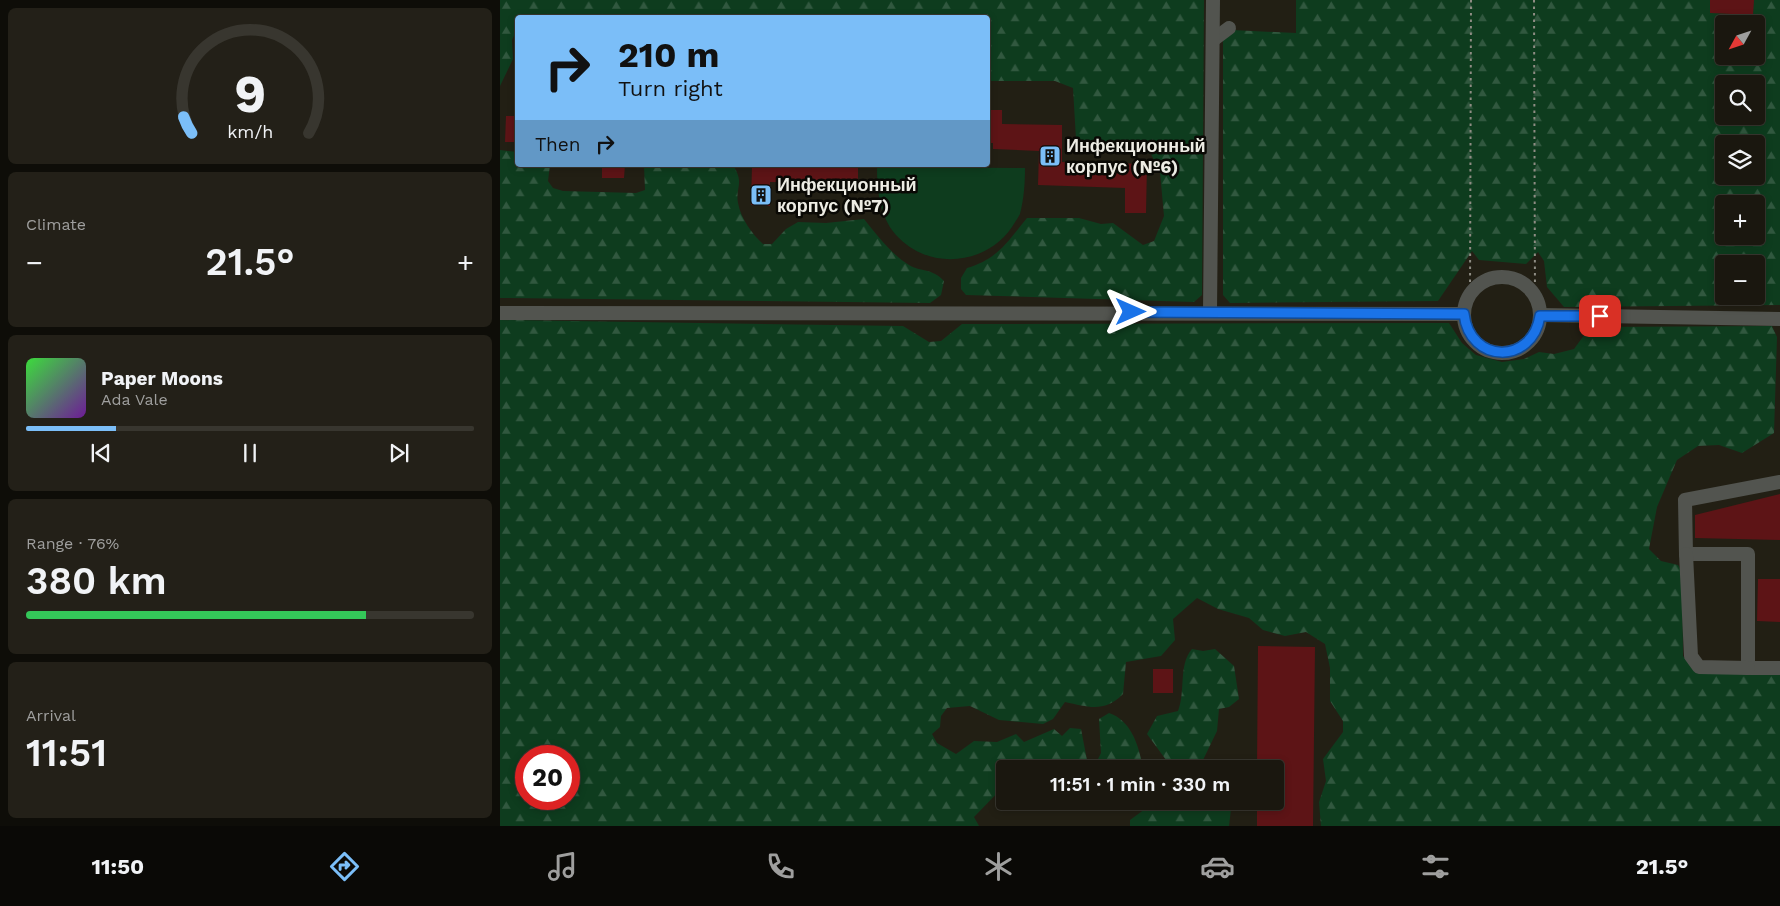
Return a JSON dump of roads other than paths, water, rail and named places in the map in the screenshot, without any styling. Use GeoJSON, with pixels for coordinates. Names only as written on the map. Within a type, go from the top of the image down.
{"type":"FeatureCollection","features":[{"type":"Feature","properties":{"kind":"lane"},"geometry":{"type":"LineString","coordinates":[[1210,312],[1213,0]]}},
{"type":"Feature","properties":{"kind":"lane"},"geometry":{"type":"LineString","coordinates":[[1213,40],[1228,28]]}},
{"type":"Feature","properties":{"kind":"lane"},"geometry":{"type":"LineString","coordinates":[[1503,277],[1522,282],[1535,296],[1540,316],[1539,325],[1528,342],[1511,351],[1502,352],[1492,351],[1475,341],[1466,324],[1464,314],[1470,295],[1484,281],[1503,277]]}},
{"type":"Feature","properties":{"kind":"lane"},"geometry":{"type":"LineString","coordinates":[[500,312],[1464,314]]}},
{"type":"Feature","properties":{"kind":"lane"},"geometry":{"type":"LineString","coordinates":[[1540,316],[1780,319]]}},
{"type":"Feature","properties":{"kind":"lane"},"geometry":{"type":"LineString","coordinates":[[1780,482],[1685,500],[1691,656],[1700,667],[1780,668]]}},
{"type":"Feature","properties":{"kind":"lane"},"geometry":{"type":"LineString","coordinates":[[1686,554],[1748,554],[1748,668]]}},
{"type":"Feature","properties":{"kind":"place","name":"Инфекционный корпус (№6)"},"geometry":{"type":"Point","coordinates":[1050,156]}},
{"type":"Feature","properties":{"kind":"place","name":"Инфекционный корпус (№7)"},"geometry":{"type":"Point","coordinates":[761,195]}}]}
